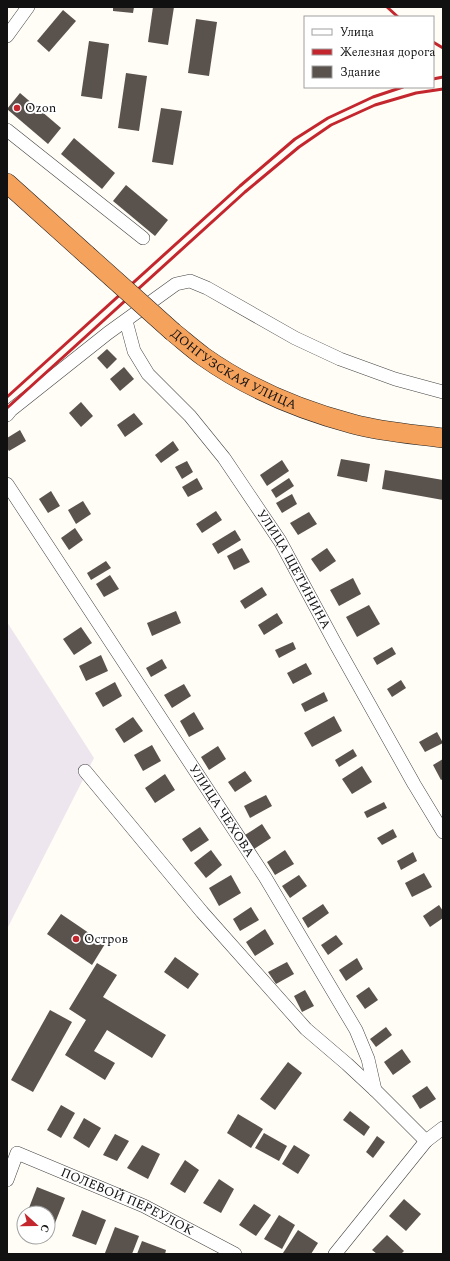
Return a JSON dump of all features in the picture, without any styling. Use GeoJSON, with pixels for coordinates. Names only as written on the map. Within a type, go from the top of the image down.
{"type":"FeatureCollection","features":[{"type":"Feature","properties":{"kind":"highway","name":"ДОНГУЗСКАЯ УЛИЦА"},"geometry":{"type":"LineString","coordinates":[[7,184],[173,332],[203,356],[237,378],[274,397],[310,411],[353,424],[443,438]]}},
{"type":"Feature","properties":{"kind":"street"},"geometry":{"type":"LineString","coordinates":[[7,36],[28,7]]}},
{"type":"Feature","properties":{"kind":"street"},"geometry":{"type":"LineString","coordinates":[[7,130],[143,238]]}},
{"type":"Feature","properties":{"kind":"street"},"geometry":{"type":"LineString","coordinates":[[7,414],[108,333],[176,284],[190,281],[207,288],[295,338],[340,360],[395,379],[443,392]]}},
{"type":"Feature","properties":{"kind":"street","name":"УЛИЦА ЩЕТИНИНА"},"geometry":{"type":"LineString","coordinates":[[126,321],[134,351],[148,374],[190,416],[224,458],[280,541],[402,764],[443,832]]}},
{"type":"Feature","properties":{"kind":"street","name":"УЛИЦА ЧЕХОВА"},"geometry":{"type":"LineString","coordinates":[[7,484],[265,877],[356,1030],[368,1060],[375,1090]]}},
{"type":"Feature","properties":{"kind":"street"},"geometry":{"type":"LineString","coordinates":[[85,771],[202,912],[306,1029],[347,1064],[426,1140]]}},
{"type":"Feature","properties":{"kind":"street"},"geometry":{"type":"LineString","coordinates":[[335,1254],[426,1140],[443,1128]]}},
{"type":"Feature","properties":{"kind":"street","name":"ПОЛЕВОЙ ПЕРЕУЛОК"},"geometry":{"type":"LineString","coordinates":[[7,1180],[17,1153],[144,1206],[235,1254]]}},
{"type":"Feature","properties":{"kind":"shaded area"},"geometry":{"type":"Polygon","coordinates":[[[7,622],[94,758],[7,929],[7,622]]]}},
{"type":"Feature","properties":{"kind":"building"},"geometry":{"type":"Polygon","coordinates":[[[113,7],[134,7],[133,13],[113,11],[113,7]]]}},
{"type":"Feature","properties":{"kind":"building"},"geometry":{"type":"Polygon","coordinates":[[[153,7],[174,7],[168,45],[148,42],[153,7]]]}},
{"type":"Feature","properties":{"kind":"building"},"geometry":{"type":"Polygon","coordinates":[[[63,10],[76,21],[49,52],[37,41],[63,10]]]}},
{"type":"Feature","properties":{"kind":"building"},"geometry":{"type":"Polygon","coordinates":[[[196,19],[217,22],[209,76],[188,73],[196,19]]]}},
{"type":"Feature","properties":{"kind":"building"},"geometry":{"type":"Polygon","coordinates":[[[89,41],[109,44],[102,99],[81,96],[89,41]]]}},
{"type":"Feature","properties":{"kind":"building"},"geometry":{"type":"Polygon","coordinates":[[[126,73],[147,76],[139,131],[118,128],[126,73]]]}},
{"type":"Feature","properties":{"kind":"building"},"geometry":{"type":"Polygon","coordinates":[[[20,93],[61,128],[48,144],[7,109],[20,93]]]}},
{"type":"Feature","properties":{"kind":"building"},"geometry":{"type":"Polygon","coordinates":[[[161,108],[182,111],[173,165],[152,162],[161,108]]]}},
{"type":"Feature","properties":{"kind":"building"},"geometry":{"type":"Polygon","coordinates":[[[74,138],[115,173],[102,189],[61,154],[74,138]]]}},
{"type":"Feature","properties":{"kind":"building"},"geometry":{"type":"Polygon","coordinates":[[[126,185],[168,220],[155,236],[113,201],[126,185]]]}},
{"type":"Feature","properties":{"kind":"building"},"geometry":{"type":"Polygon","coordinates":[[[107,349],[117,359],[107,369],[97,358],[107,349]]]}},
{"type":"Feature","properties":{"kind":"building"},"geometry":{"type":"Polygon","coordinates":[[[124,367],[134,379],[120,391],[110,379],[124,367]]]}},
{"type":"Feature","properties":{"kind":"building"},"geometry":{"type":"Polygon","coordinates":[[[81,402],[93,416],[81,427],[69,413],[81,402]]]}},
{"type":"Feature","properties":{"kind":"building"},"geometry":{"type":"Polygon","coordinates":[[[134,413],[143,424],[125,437],[117,425],[134,413]]]}},
{"type":"Feature","properties":{"kind":"building"},"geometry":{"type":"Polygon","coordinates":[[[20,430],[26,441],[9,451],[7,448],[7,438],[20,430]]]}},
{"type":"Feature","properties":{"kind":"building"},"geometry":{"type":"Polygon","coordinates":[[[173,441],[179,450],[161,463],[155,455],[173,441]]]}},
{"type":"Feature","properties":{"kind":"building"},"geometry":{"type":"Polygon","coordinates":[[[341,459],[370,464],[367,482],[337,476],[341,459]]]}},
{"type":"Feature","properties":{"kind":"building"},"geometry":{"type":"Polygon","coordinates":[[[282,460],[289,471],[267,486],[260,475],[282,460]]]}},
{"type":"Feature","properties":{"kind":"building"},"geometry":{"type":"Polygon","coordinates":[[[187,461],[193,472],[182,479],[175,467],[187,461]]]}},
{"type":"Feature","properties":{"kind":"building"},"geometry":{"type":"Polygon","coordinates":[[[385,470],[443,480],[443,500],[382,489],[385,470]]]}},
{"type":"Feature","properties":{"kind":"building"},"geometry":{"type":"Polygon","coordinates":[[[197,478],[203,489],[188,497],[182,487],[197,478]]]}},
{"type":"Feature","properties":{"kind":"building"},"geometry":{"type":"Polygon","coordinates":[[[289,478],[294,486],[276,498],[271,490],[289,478]]]}},
{"type":"Feature","properties":{"kind":"building"},"geometry":{"type":"Polygon","coordinates":[[[51,491],[60,506],[48,513],[39,499],[51,491]]]}},
{"type":"Feature","properties":{"kind":"building"},"geometry":{"type":"Polygon","coordinates":[[[292,494],[297,504],[282,513],[276,503],[292,494]]]}},
{"type":"Feature","properties":{"kind":"building"},"geometry":{"type":"Polygon","coordinates":[[[83,501],[91,514],[76,524],[68,510],[83,501]]]}},
{"type":"Feature","properties":{"kind":"building"},"geometry":{"type":"Polygon","coordinates":[[[216,511],[222,520],[202,533],[196,524],[216,511]]]}},
{"type":"Feature","properties":{"kind":"building"},"geometry":{"type":"Polygon","coordinates":[[[309,512],[317,524],[298,535],[290,523],[309,512]]]}},
{"type":"Feature","properties":{"kind":"building"},"geometry":{"type":"Polygon","coordinates":[[[75,528],[83,540],[69,550],[61,538],[75,528]]]}},
{"type":"Feature","properties":{"kind":"building"},"geometry":{"type":"Polygon","coordinates":[[[235,530],[241,540],[218,554],[212,544],[235,530]]]}},
{"type":"Feature","properties":{"kind":"building"},"geometry":{"type":"Polygon","coordinates":[[[242,548],[250,562],[234,570],[227,556],[242,548]]]}},
{"type":"Feature","properties":{"kind":"building"},"geometry":{"type":"Polygon","coordinates":[[[327,548],[336,561],[320,572],[311,559],[327,548]]]}},
{"type":"Feature","properties":{"kind":"building"},"geometry":{"type":"Polygon","coordinates":[[[106,561],[111,568],[91,580],[87,573],[106,561]]]}},
{"type":"Feature","properties":{"kind":"building"},"geometry":{"type":"Polygon","coordinates":[[[110,575],[119,589],[104,597],[96,584],[110,575]]]}},
{"type":"Feature","properties":{"kind":"building"},"geometry":{"type":"Polygon","coordinates":[[[353,578],[361,594],[339,606],[330,590],[353,578]]]}},
{"type":"Feature","properties":{"kind":"building"},"geometry":{"type":"Polygon","coordinates":[[[262,587],[267,595],[245,609],[240,601],[262,587]]]}},
{"type":"Feature","properties":{"kind":"building"},"geometry":{"type":"Polygon","coordinates":[[[369,605],[380,624],[357,637],[346,617],[369,605]]]}},
{"type":"Feature","properties":{"kind":"building"},"geometry":{"type":"Polygon","coordinates":[[[176,611],[181,623],[152,636],[147,623],[176,611]]]}},
{"type":"Feature","properties":{"kind":"building"},"geometry":{"type":"Polygon","coordinates":[[[277,613],[283,623],[264,635],[258,625],[277,613]]]}},
{"type":"Feature","properties":{"kind":"building"},"geometry":{"type":"Polygon","coordinates":[[[81,627],[92,643],[74,655],[63,639],[81,627]]]}},
{"type":"Feature","properties":{"kind":"building"},"geometry":{"type":"Polygon","coordinates":[[[293,642],[296,649],[279,658],[275,650],[293,642]]]}},
{"type":"Feature","properties":{"kind":"building"},"geometry":{"type":"Polygon","coordinates":[[[392,647],[396,654],[377,665],[373,658],[392,647]]]}},
{"type":"Feature","properties":{"kind":"building"},"geometry":{"type":"Polygon","coordinates":[[[101,655],[108,671],[86,681],[79,666],[101,655]]]}},
{"type":"Feature","properties":{"kind":"building"},"geometry":{"type":"Polygon","coordinates":[[[162,659],[167,668],[151,677],[146,668],[162,659]]]}},
{"type":"Feature","properties":{"kind":"building"},"geometry":{"type":"Polygon","coordinates":[[[306,663],[312,674],[293,684],[287,673],[306,663]]]}},
{"type":"Feature","properties":{"kind":"building"},"geometry":{"type":"Polygon","coordinates":[[[401,680],[406,688],[392,697],[387,689],[401,680]]]}},
{"type":"Feature","properties":{"kind":"building"},"geometry":{"type":"Polygon","coordinates":[[[115,682],[122,696],[103,707],[95,693],[115,682]]]}},
{"type":"Feature","properties":{"kind":"building"},"geometry":{"type":"Polygon","coordinates":[[[184,684],[191,696],[172,708],[164,695],[184,684]]]}},
{"type":"Feature","properties":{"kind":"building"},"geometry":{"type":"Polygon","coordinates":[[[324,692],[328,701],[305,712],[301,704],[324,692]]]}},
{"type":"Feature","properties":{"kind":"building"},"geometry":{"type":"Polygon","coordinates":[[[194,712],[204,729],[189,737],[180,721],[194,712]]]}},
{"type":"Feature","properties":{"kind":"building"},"geometry":{"type":"Polygon","coordinates":[[[334,716],[342,731],[312,747],[304,733],[334,716]]]}},
{"type":"Feature","properties":{"kind":"building"},"geometry":{"type":"Polygon","coordinates":[[[133,717],[143,731],[124,743],[115,729],[133,717]]]}},
{"type":"Feature","properties":{"kind":"building"},"geometry":{"type":"Polygon","coordinates":[[[437,732],[443,743],[425,752],[419,742],[437,732]]]}},
{"type":"Feature","properties":{"kind":"building"},"geometry":{"type":"Polygon","coordinates":[[[152,745],[161,761],[143,771],[134,755],[152,745]]]}},
{"type":"Feature","properties":{"kind":"building"},"geometry":{"type":"Polygon","coordinates":[[[218,746],[226,759],[209,770],[201,757],[218,746]]]}},
{"type":"Feature","properties":{"kind":"building"},"geometry":{"type":"Polygon","coordinates":[[[353,749],[357,756],[339,767],[335,760],[353,749]]]}},
{"type":"Feature","properties":{"kind":"building"},"geometry":{"type":"Polygon","coordinates":[[[443,759],[443,779],[441,780],[433,765],[443,759]]]}},
{"type":"Feature","properties":{"kind":"building"},"geometry":{"type":"Polygon","coordinates":[[[362,766],[372,782],[352,794],[342,779],[362,766]]]}},
{"type":"Feature","properties":{"kind":"building"},"geometry":{"type":"Polygon","coordinates":[[[245,771],[252,781],[235,792],[228,782],[245,771]]]}},
{"type":"Feature","properties":{"kind":"building"},"geometry":{"type":"Polygon","coordinates":[[[165,774],[175,790],[155,803],[145,788],[165,774]]]}},
{"type":"Feature","properties":{"kind":"building"},"geometry":{"type":"Polygon","coordinates":[[[266,795],[272,806],[250,818],[244,806],[266,795]]]}},
{"type":"Feature","properties":{"kind":"building"},"geometry":{"type":"Polygon","coordinates":[[[384,802],[387,808],[367,818],[364,812],[384,802]]]}},
{"type":"Feature","properties":{"kind":"building"},"geometry":{"type":"Polygon","coordinates":[[[262,824],[271,838],[254,849],[245,835],[262,824]]]}},
{"type":"Feature","properties":{"kind":"building"},"geometry":{"type":"Polygon","coordinates":[[[200,827],[209,840],[191,852],[182,839],[200,827]]]}},
{"type":"Feature","properties":{"kind":"building"},"geometry":{"type":"Polygon","coordinates":[[[393,829],[397,837],[382,845],[377,838],[393,829]]]}},
{"type":"Feature","properties":{"kind":"building"},"geometry":{"type":"Polygon","coordinates":[[[211,850],[222,865],[206,878],[194,863],[211,850]]]}},
{"type":"Feature","properties":{"kind":"building"},"geometry":{"type":"Polygon","coordinates":[[[285,850],[294,864],[275,875],[267,862],[285,850]]]}},
{"type":"Feature","properties":{"kind":"building"},"geometry":{"type":"Polygon","coordinates":[[[413,852],[417,861],[401,870],[397,861],[413,852]]]}},
{"type":"Feature","properties":{"kind":"building"},"geometry":{"type":"Polygon","coordinates":[[[424,873],[432,887],[412,897],[405,883],[424,873]]]}},
{"type":"Feature","properties":{"kind":"building"},"geometry":{"type":"Polygon","coordinates":[[[231,875],[241,893],[219,906],[209,888],[231,875]]]}},
{"type":"Feature","properties":{"kind":"building"},"geometry":{"type":"Polygon","coordinates":[[[299,875],[307,886],[290,898],[282,886],[299,875]]]}},
{"type":"Feature","properties":{"kind":"building"},"geometry":{"type":"Polygon","coordinates":[[[323,904],[329,913],[308,928],[302,918],[323,904]]]}},
{"type":"Feature","properties":{"kind":"building"},"geometry":{"type":"Polygon","coordinates":[[[439,905],[443,911],[443,918],[430,927],[423,916],[439,905]]]}},
{"type":"Feature","properties":{"kind":"building"},"geometry":{"type":"Polygon","coordinates":[[[251,907],[259,920],[240,931],[233,919],[251,907]]]}},
{"type":"Feature","properties":{"kind":"building","name":"Остров"},"geometry":{"type":"Polygon","coordinates":[[[61,914],[105,944],[92,965],[47,934],[61,914]]]}},
{"type":"Feature","properties":{"kind":"building"},"geometry":{"type":"Polygon","coordinates":[[[265,929],[274,944],[255,956],[246,942],[265,929]]]}},
{"type":"Feature","properties":{"kind":"building"},"geometry":{"type":"Polygon","coordinates":[[[336,935],[343,944],[328,955],[321,945],[336,935]]]}},
{"type":"Feature","properties":{"kind":"building"},"geometry":{"type":"Polygon","coordinates":[[[175,957],[199,974],[188,989],[164,972],[175,957]]]}},
{"type":"Feature","properties":{"kind":"building"},"geometry":{"type":"Polygon","coordinates":[[[357,958],[363,969],[346,981],[339,970],[357,958]]]}},
{"type":"Feature","properties":{"kind":"building"},"geometry":{"type":"Polygon","coordinates":[[[287,962],[294,974],[276,984],[268,972],[287,962]]]}},
{"type":"Feature","properties":{"kind":"building"},"geometry":{"type":"Polygon","coordinates":[[[97,963],[117,975],[103,997],[166,1035],[152,1058],[107,1030],[94,1051],[115,1063],[105,1080],[65,1055],[86,1020],[69,1009],[97,963]]]}},
{"type":"Feature","properties":{"kind":"building"},"geometry":{"type":"Polygon","coordinates":[[[369,987],[378,1000],[365,1009],[356,996],[369,987]]]}},
{"type":"Feature","properties":{"kind":"building"},"geometry":{"type":"Polygon","coordinates":[[[305,990],[314,1006],[302,1012],[294,996],[305,990]]]}},
{"type":"Feature","properties":{"kind":"building"},"geometry":{"type":"Polygon","coordinates":[[[50,1010],[72,1022],[33,1092],[11,1080],[50,1010]]]}},
{"type":"Feature","properties":{"kind":"building"},"geometry":{"type":"Polygon","coordinates":[[[386,1027],[392,1035],[376,1047],[370,1039],[386,1027]]]}},
{"type":"Feature","properties":{"kind":"building"},"geometry":{"type":"Polygon","coordinates":[[[402,1049],[411,1062],[393,1075],[384,1062],[402,1049]]]}},
{"type":"Feature","properties":{"kind":"building"},"geometry":{"type":"Polygon","coordinates":[[[288,1062],[302,1073],[275,1110],[260,1099],[288,1062]]]}},
{"type":"Feature","properties":{"kind":"building"},"geometry":{"type":"Polygon","coordinates":[[[427,1086],[436,1099],[420,1109],[412,1096],[427,1086]]]}},
{"type":"Feature","properties":{"kind":"building"},"geometry":{"type":"Polygon","coordinates":[[[61,1105],[75,1113],[61,1138],[47,1130],[61,1105]]]}},
{"type":"Feature","properties":{"kind":"building"},"geometry":{"type":"Polygon","coordinates":[[[350,1111],[370,1127],[364,1136],[343,1120],[350,1111]]]}},
{"type":"Feature","properties":{"kind":"building"},"geometry":{"type":"Polygon","coordinates":[[[238,1114],[263,1129],[251,1148],[227,1133],[238,1114]]]}},
{"type":"Feature","properties":{"kind":"building"},"geometry":{"type":"Polygon","coordinates":[[[84,1118],[101,1128],[89,1148],[73,1138],[84,1118]]]}},
{"type":"Feature","properties":{"kind":"building"},"geometry":{"type":"Polygon","coordinates":[[[264,1133],[287,1146],[279,1161],[255,1148],[264,1133]]]}},
{"type":"Feature","properties":{"kind":"building"},"geometry":{"type":"Polygon","coordinates":[[[115,1134],[129,1141],[117,1161],[103,1155],[115,1134]]]}},
{"type":"Feature","properties":{"kind":"building"},"geometry":{"type":"Polygon","coordinates":[[[377,1136],[385,1142],[373,1158],[366,1152],[377,1136]]]}},
{"type":"Feature","properties":{"kind":"building"},"geometry":{"type":"Polygon","coordinates":[[[142,1145],[160,1154],[148,1179],[127,1168],[142,1145]]]}},
{"type":"Feature","properties":{"kind":"building"},"geometry":{"type":"Polygon","coordinates":[[[294,1145],[310,1155],[298,1174],[282,1164],[294,1145]]]}},
{"type":"Feature","properties":{"kind":"building"},"geometry":{"type":"Polygon","coordinates":[[[185,1160],[199,1170],[185,1193],[170,1184],[185,1160]]]}},
{"type":"Feature","properties":{"kind":"building"},"geometry":{"type":"Polygon","coordinates":[[[219,1179],[234,1189],[221,1213],[203,1203],[219,1179]]]}},
{"type":"Feature","properties":{"kind":"building"},"geometry":{"type":"Polygon","coordinates":[[[37,1187],[65,1198],[56,1220],[56,1205],[30,1205],[37,1187]]]}},
{"type":"Feature","properties":{"kind":"building"},"geometry":{"type":"Polygon","coordinates":[[[404,1199],[421,1214],[406,1231],[389,1216],[404,1199]]]}},
{"type":"Feature","properties":{"kind":"building"},"geometry":{"type":"Polygon","coordinates":[[[254,1204],[271,1215],[256,1236],[239,1225],[254,1204]]]}},
{"type":"Feature","properties":{"kind":"building"},"geometry":{"type":"Polygon","coordinates":[[[82,1210],[106,1220],[96,1245],[72,1236],[82,1210]]]}},
{"type":"Feature","properties":{"kind":"building"},"geometry":{"type":"Polygon","coordinates":[[[279,1215],[295,1225],[282,1249],[264,1239],[279,1215]]]}},
{"type":"Feature","properties":{"kind":"building"},"geometry":{"type":"Polygon","coordinates":[[[115,1227],[139,1236],[132,1254],[105,1253],[115,1227]]]}},
{"type":"Feature","properties":{"kind":"building"},"geometry":{"type":"Polygon","coordinates":[[[298,1230],[318,1243],[311,1254],[283,1253],[298,1230]]]}},
{"type":"Feature","properties":{"kind":"building"},"geometry":{"type":"Polygon","coordinates":[[[387,1235],[404,1251],[401,1254],[377,1254],[372,1250],[387,1235]]]}},
{"type":"Feature","properties":{"kind":"building"},"geometry":{"type":"Polygon","coordinates":[[[142,1241],[166,1250],[165,1254],[137,1254],[142,1241]]]}},
{"type":"Feature","properties":{"kind":"railway"},"geometry":{"type":"LineString","coordinates":[[387,7],[397,16]]}},
{"type":"Feature","properties":{"kind":"railway"},"geometry":{"type":"LineString","coordinates":[[434,43],[443,48]]}},
{"type":"Feature","properties":{"kind":"railway"},"geometry":{"type":"LineString","coordinates":[[434,79],[443,77]]}},
{"type":"Feature","properties":{"kind":"railway"},"geometry":{"type":"LineString","coordinates":[[7,397],[240,186],[295,139],[328,118],[373,97],[400,88]]}},
{"type":"Feature","properties":{"kind":"railway"},"geometry":{"type":"LineString","coordinates":[[7,408],[245,192],[299,147],[331,125],[375,105],[416,93],[443,89]]}},
{"type":"Feature","properties":{"kind":"place","name":"Ozon"},"geometry":{"type":"Point","coordinates":[17,108]}},
{"type":"Feature","properties":{"kind":"place","name":"Остров"},"geometry":{"type":"Point","coordinates":[76,939]}}]}
